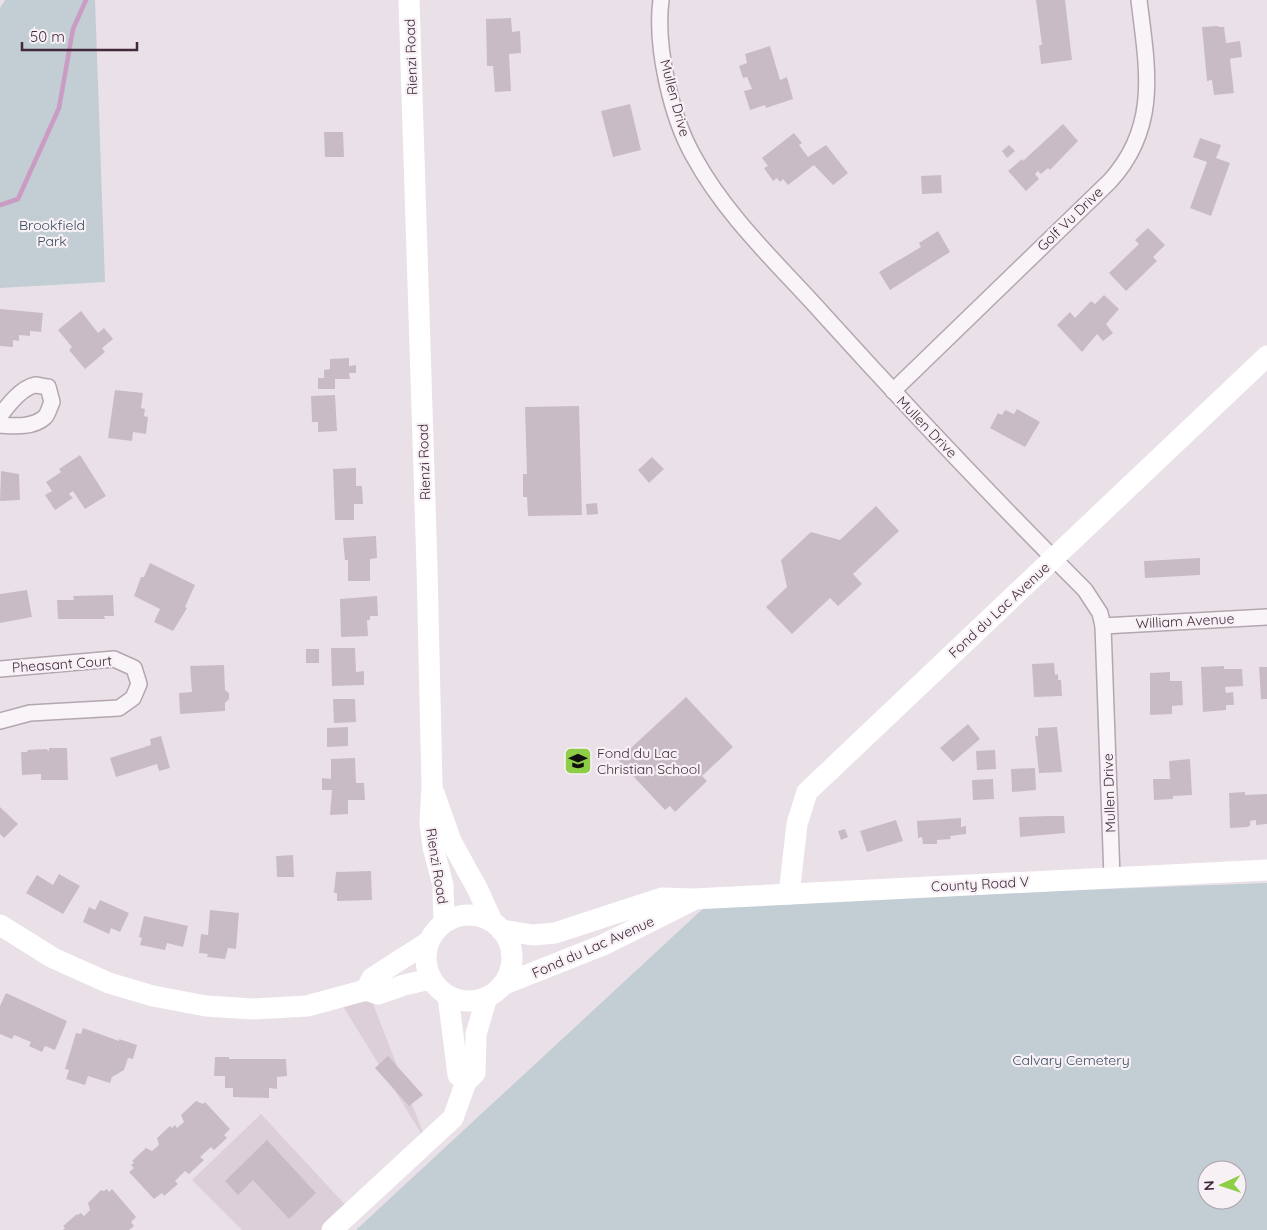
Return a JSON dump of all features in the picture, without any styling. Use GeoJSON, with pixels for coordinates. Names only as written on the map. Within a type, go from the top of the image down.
{"type":"FeatureCollection","features":[{"type":"Feature","properties":{"kind":"main road","name":"Rienzi Road"},"geometry":{"type":"LineString","coordinates":[[409,0],[427,567],[432,786],[430,823],[433,847],[443,885],[444,922]]}},
{"type":"Feature","properties":{"kind":"main road","name":"Fond du Lac Avenue"},"geometry":{"type":"LineString","coordinates":[[789,894],[797,824],[807,792],[1267,356]]}},
{"type":"Feature","properties":{"kind":"main road"},"geometry":{"type":"LineString","coordinates":[[332,1230],[453,1118],[466,1082],[475,1073],[476,1034],[494,991],[512,963],[512,951],[451,841],[432,786]]}},
{"type":"Feature","properties":{"kind":"main road","name":"County Road V"},"geometry":{"type":"LineString","coordinates":[[693,899],[1267,870]]}},
{"type":"Feature","properties":{"kind":"main road","name":"Fond du Lac Avenue"},"geometry":{"type":"LineString","coordinates":[[497,925],[533,935],[555,933],[662,898],[693,899]]}},
{"type":"Feature","properties":{"kind":"main road","name":"Fond du Lac Avenue"},"geometry":{"type":"LineString","coordinates":[[494,991],[603,945],[693,899]]}},
{"type":"Feature","properties":{"kind":"main road"},"geometry":{"type":"LineString","coordinates":[[494,991],[471,1002],[448,996],[430,979],[425,954],[428,942],[434,931],[444,922],[455,916],[468,914],[480,916],[497,925]]}},
{"type":"Feature","properties":{"kind":"main road"},"geometry":{"type":"LineString","coordinates":[[0,925],[39,950],[80,971],[124,988],[176,1001],[237,1008],[291,1008],[314,1005],[366,990],[378,994],[430,979]]}},
{"type":"Feature","properties":{"kind":"main road"},"geometry":{"type":"LineString","coordinates":[[366,990],[372,978],[428,942]]}},
{"type":"Feature","properties":{"kind":"main road"},"geometry":{"type":"LineString","coordinates":[[448,996],[458,1075],[466,1082]]}},
{"type":"Feature","properties":{"kind":"street","name":"Mullen Drive"},"geometry":{"type":"LineString","coordinates":[[661,0],[661,43],[668,82],[682,134],[700,169],[739,221],[893,390],[1085,590],[1100,613],[1103,626],[1112,877]]}},
{"type":"Feature","properties":{"kind":"street","name":"Golf Vu Drive"},"geometry":{"type":"LineString","coordinates":[[893,390],[1110,181],[1127,158],[1140,131],[1148,98],[1148,69],[1138,0]]}},
{"type":"Feature","properties":{"kind":"street"},"geometry":{"type":"LineString","coordinates":[[0,416],[10,403],[35,385],[48,387],[52,402],[45,417],[31,424],[16,427],[0,425]]}},
{"type":"Feature","properties":{"kind":"street","name":"William Avenue"},"geometry":{"type":"LineString","coordinates":[[1103,626],[1267,617]]}},
{"type":"Feature","properties":{"kind":"street","name":"Pheasant Court"},"geometry":{"type":"LineString","coordinates":[[0,669],[114,659],[134,668],[139,684],[133,698],[119,708],[30,712],[0,721]]}},
{"type":"Feature","properties":{"kind":"shaded area"},"geometry":{"type":"Polygon","coordinates":[[[368,991],[427,1143],[338,998],[368,991]]]}},
{"type":"Feature","properties":{"kind":"shaded area"},"geometry":{"type":"Polygon","coordinates":[[[261,1114],[351,1211],[332,1230],[242,1230],[192,1180],[261,1114]]]}},
{"type":"Feature","properties":{"kind":"green space","name":"Brookfield Park"},"geometry":{"type":"Polygon","coordinates":[[[5,0],[95,0],[105,282],[0,288],[0,8],[5,0]]]}},
{"type":"Feature","properties":{"kind":"green space","name":"Calvary Cemetery"},"geometry":{"type":"Polygon","coordinates":[[[1267,883],[1267,1230],[356,1230],[708,904],[1267,883]]]}},
{"type":"Feature","properties":{"kind":"building"},"geometry":{"type":"Polygon","coordinates":[[[1036,0],[1065,0],[1072,60],[1041,64],[1039,45],[1042,45],[1036,0]]]}},
{"type":"Feature","properties":{"kind":"building"},"geometry":{"type":"Polygon","coordinates":[[[511,18],[512,32],[520,31],[521,53],[509,54],[511,91],[495,92],[493,66],[487,66],[486,19],[511,18]]]}},
{"type":"Feature","properties":{"kind":"building"},"geometry":{"type":"Polygon","coordinates":[[[1202,27],[1224,27],[1226,43],[1240,41],[1242,57],[1228,59],[1230,59],[1234,93],[1214,95],[1212,80],[1207,81],[1202,27]]]}},
{"type":"Feature","properties":{"kind":"building"},"geometry":{"type":"Polygon","coordinates":[[[770,46],[780,80],[787,77],[793,99],[766,108],[765,105],[750,110],[744,91],[752,89],[747,77],[743,78],[739,66],[747,63],[745,54],[770,46]]]}},
{"type":"Feature","properties":{"kind":"building"},"geometry":{"type":"Polygon","coordinates":[[[630,104],[641,150],[613,157],[601,111],[630,104]]]}},
{"type":"Feature","properties":{"kind":"building"},"geometry":{"type":"Polygon","coordinates":[[[1063,124],[1078,141],[1050,170],[1048,168],[1041,174],[1038,171],[1035,174],[1039,179],[1026,191],[1008,171],[1022,159],[1023,161],[1063,124]]]}},
{"type":"Feature","properties":{"kind":"building"},"geometry":{"type":"Polygon","coordinates":[[[324,132],[343,132],[344,157],[325,157],[324,132]]]}},
{"type":"Feature","properties":{"kind":"building"},"geometry":{"type":"Polygon","coordinates":[[[794,133],[802,143],[799,145],[808,157],[826,145],[848,173],[833,185],[814,165],[788,185],[783,179],[780,182],[777,178],[773,181],[764,168],[768,166],[762,158],[794,133]]]}},
{"type":"Feature","properties":{"kind":"building"},"geometry":{"type":"Polygon","coordinates":[[[1200,138],[1221,145],[1216,158],[1230,163],[1211,216],[1190,208],[1207,162],[1193,157],[1200,138]]]}},
{"type":"Feature","properties":{"kind":"building"},"geometry":{"type":"Polygon","coordinates":[[[1009,145],[1015,151],[1007,158],[1002,151],[1009,145]]]}},
{"type":"Feature","properties":{"kind":"building"},"geometry":{"type":"Polygon","coordinates":[[[941,175],[942,193],[922,194],[921,176],[941,175]]]}},
{"type":"Feature","properties":{"kind":"building"},"geometry":{"type":"Polygon","coordinates":[[[1148,228],[1165,245],[1153,257],[1157,261],[1126,291],[1109,273],[1139,244],[1135,240],[1148,228]]]}},
{"type":"Feature","properties":{"kind":"building"},"geometry":{"type":"Polygon","coordinates":[[[938,231],[950,252],[890,290],[879,272],[921,247],[919,243],[938,231]]]}},
{"type":"Feature","properties":{"kind":"building"},"geometry":{"type":"Polygon","coordinates":[[[1104,295],[1119,309],[1106,324],[1113,333],[1103,341],[1097,334],[1082,352],[1057,325],[1070,312],[1075,318],[1091,301],[1095,304],[1104,295]]]}},
{"type":"Feature","properties":{"kind":"building"},"geometry":{"type":"Polygon","coordinates":[[[0,309],[43,313],[41,332],[30,331],[30,336],[19,335],[19,341],[13,340],[13,347],[0,346],[0,309]]]}},
{"type":"Feature","properties":{"kind":"building"},"geometry":{"type":"Polygon","coordinates":[[[81,311],[98,333],[104,328],[113,339],[102,348],[105,352],[85,369],[69,350],[72,347],[58,330],[81,311]]]}},
{"type":"Feature","properties":{"kind":"building"},"geometry":{"type":"Polygon","coordinates":[[[349,358],[349,366],[356,365],[356,373],[349,373],[350,379],[335,379],[335,389],[318,389],[318,378],[324,378],[324,370],[330,369],[330,359],[349,358]]]}},
{"type":"Feature","properties":{"kind":"building"},"geometry":{"type":"Polygon","coordinates":[[[115,390],[143,393],[141,408],[145,409],[144,416],[148,417],[146,434],[133,432],[132,441],[108,438],[115,390]]]}},
{"type":"Feature","properties":{"kind":"building"},"geometry":{"type":"Polygon","coordinates":[[[335,395],[337,431],[318,432],[318,422],[312,422],[311,396],[335,395]]]}},
{"type":"Feature","properties":{"kind":"building"},"geometry":{"type":"Polygon","coordinates":[[[579,406],[582,515],[528,516],[527,497],[523,497],[523,474],[527,474],[525,407],[579,406]]]}},
{"type":"Feature","properties":{"kind":"building"},"geometry":{"type":"Polygon","coordinates":[[[1017,409],[1040,422],[1025,447],[990,428],[998,413],[1002,415],[1005,410],[1014,414],[1017,409]]]}},
{"type":"Feature","properties":{"kind":"building"},"geometry":{"type":"Polygon","coordinates":[[[80,455],[106,496],[85,509],[73,491],[69,494],[73,498],[55,510],[45,495],[52,491],[46,482],[61,472],[59,469],[80,455]]]}},
{"type":"Feature","properties":{"kind":"building"},"geometry":{"type":"Polygon","coordinates":[[[652,457],[664,469],[649,483],[638,470],[652,457]]]}},
{"type":"Feature","properties":{"kind":"building"},"geometry":{"type":"Polygon","coordinates":[[[356,468],[356,486],[362,486],[363,504],[354,504],[354,520],[335,520],[333,469],[356,468]]]}},
{"type":"Feature","properties":{"kind":"building"},"geometry":{"type":"Polygon","coordinates":[[[1,471],[19,474],[20,500],[0,501],[1,471]]]}},
{"type":"Feature","properties":{"kind":"building"},"geometry":{"type":"Polygon","coordinates":[[[597,503],[598,514],[587,515],[586,504],[597,503]]]}},
{"type":"Feature","properties":{"kind":"building"},"geometry":{"type":"Polygon","coordinates":[[[876,506],[899,531],[853,574],[862,584],[838,606],[830,598],[792,634],[766,607],[787,587],[781,560],[811,532],[840,540],[876,506]]]}},
{"type":"Feature","properties":{"kind":"building"},"geometry":{"type":"Polygon","coordinates":[[[376,536],[377,558],[370,559],[370,581],[348,581],[348,560],[345,560],[343,538],[376,536]]]}},
{"type":"Feature","properties":{"kind":"building"},"geometry":{"type":"Polygon","coordinates":[[[1200,558],[1200,575],[1145,578],[1144,561],[1200,558]]]}},
{"type":"Feature","properties":{"kind":"building"},"geometry":{"type":"Polygon","coordinates":[[[150,563],[195,585],[185,607],[187,608],[173,631],[154,622],[160,609],[134,596],[141,577],[144,577],[150,563]]]}},
{"type":"Feature","properties":{"kind":"building"},"geometry":{"type":"Polygon","coordinates":[[[27,590],[32,617],[0,623],[0,594],[27,590]]]}},
{"type":"Feature","properties":{"kind":"building"},"geometry":{"type":"Polygon","coordinates":[[[113,595],[114,616],[104,616],[105,619],[58,619],[57,600],[74,600],[73,596],[113,595]]]}},
{"type":"Feature","properties":{"kind":"building"},"geometry":{"type":"Polygon","coordinates":[[[377,596],[378,616],[370,616],[370,620],[367,620],[368,636],[341,637],[340,599],[377,596]]]}},
{"type":"Feature","properties":{"kind":"building"},"geometry":{"type":"Polygon","coordinates":[[[331,648],[355,648],[356,672],[364,671],[364,685],[332,686],[331,648]]]}},
{"type":"Feature","properties":{"kind":"building"},"geometry":{"type":"Polygon","coordinates":[[[306,649],[319,649],[319,663],[306,663],[306,649]]]}},
{"type":"Feature","properties":{"kind":"building"},"geometry":{"type":"Polygon","coordinates":[[[1054,663],[1055,675],[1058,674],[1058,680],[1061,680],[1062,696],[1034,697],[1032,664],[1054,663]]]}},
{"type":"Feature","properties":{"kind":"building"},"geometry":{"type":"Polygon","coordinates":[[[224,665],[225,690],[229,693],[229,699],[225,703],[225,711],[180,714],[179,693],[192,692],[190,666],[224,665]]]}},
{"type":"Feature","properties":{"kind":"building"},"geometry":{"type":"Polygon","coordinates":[[[1224,666],[1224,669],[1242,669],[1243,686],[1225,687],[1226,693],[1233,692],[1234,705],[1226,705],[1226,710],[1203,712],[1201,667],[1224,666]]]}},
{"type":"Feature","properties":{"kind":"building"},"geometry":{"type":"Polygon","coordinates":[[[1259,667],[1267,667],[1267,699],[1261,699],[1259,667]]]}},
{"type":"Feature","properties":{"kind":"building"},"geometry":{"type":"Polygon","coordinates":[[[1170,672],[1170,681],[1182,681],[1183,705],[1172,706],[1172,714],[1150,715],[1150,673],[1170,672]]]}},
{"type":"Feature","properties":{"kind":"building"},"geometry":{"type":"Polygon","coordinates":[[[686,697],[733,747],[702,776],[707,781],[675,812],[670,806],[665,810],[618,760],[686,697]]]}},
{"type":"Feature","properties":{"kind":"building"},"geometry":{"type":"Polygon","coordinates":[[[333,699],[355,699],[356,722],[334,723],[333,699]]]}},
{"type":"Feature","properties":{"kind":"building"},"geometry":{"type":"Polygon","coordinates":[[[968,724],[980,739],[953,762],[940,748],[968,724]]]}},
{"type":"Feature","properties":{"kind":"building"},"geometry":{"type":"Polygon","coordinates":[[[348,727],[348,746],[327,747],[327,728],[348,727]]]}},
{"type":"Feature","properties":{"kind":"building"},"geometry":{"type":"Polygon","coordinates":[[[1057,727],[1062,772],[1039,773],[1035,736],[1038,736],[1038,728],[1057,727]]]}},
{"type":"Feature","properties":{"kind":"building"},"geometry":{"type":"Polygon","coordinates":[[[161,736],[170,768],[159,771],[157,764],[116,777],[110,758],[151,745],[150,739],[161,736]]]}},
{"type":"Feature","properties":{"kind":"building"},"geometry":{"type":"Polygon","coordinates":[[[49,748],[67,748],[68,780],[41,780],[41,774],[22,775],[21,752],[46,749],[49,751],[49,748]]]}},
{"type":"Feature","properties":{"kind":"building"},"geometry":{"type":"Polygon","coordinates":[[[995,750],[996,769],[977,770],[976,751],[995,750]]]}},
{"type":"Feature","properties":{"kind":"building"},"geometry":{"type":"Polygon","coordinates":[[[355,758],[356,783],[364,783],[365,800],[348,800],[348,814],[330,815],[332,790],[322,790],[322,778],[331,779],[331,759],[355,758]]]}},
{"type":"Feature","properties":{"kind":"building"},"geometry":{"type":"Polygon","coordinates":[[[1190,759],[1192,795],[1154,800],[1153,779],[1170,779],[1169,761],[1190,759]]]}},
{"type":"Feature","properties":{"kind":"building"},"geometry":{"type":"Polygon","coordinates":[[[1035,768],[1036,790],[1012,792],[1011,769],[1035,768]]]}},
{"type":"Feature","properties":{"kind":"building"},"geometry":{"type":"Polygon","coordinates":[[[993,779],[994,799],[973,800],[972,780],[993,779]]]}},
{"type":"Feature","properties":{"kind":"building"},"geometry":{"type":"Polygon","coordinates":[[[1245,792],[1245,795],[1267,794],[1267,824],[1256,825],[1256,820],[1250,821],[1250,826],[1247,827],[1230,828],[1229,793],[1245,792]]]}},
{"type":"Feature","properties":{"kind":"building"},"geometry":{"type":"Polygon","coordinates":[[[0,807],[18,824],[4,838],[0,834],[0,807]]]}},
{"type":"Feature","properties":{"kind":"building"},"geometry":{"type":"Polygon","coordinates":[[[1064,816],[1065,833],[1020,837],[1019,817],[1064,816]]]}},
{"type":"Feature","properties":{"kind":"building"},"geometry":{"type":"Polygon","coordinates":[[[961,818],[961,827],[966,826],[966,834],[950,836],[951,839],[937,840],[937,844],[923,844],[922,837],[918,838],[917,821],[961,818]]]}},
{"type":"Feature","properties":{"kind":"building"},"geometry":{"type":"Polygon","coordinates":[[[896,820],[903,841],[867,852],[860,831],[896,820]]]}},
{"type":"Feature","properties":{"kind":"building"},"geometry":{"type":"Polygon","coordinates":[[[845,829],[848,837],[841,840],[838,831],[845,829]]]}},
{"type":"Feature","properties":{"kind":"building"},"geometry":{"type":"Polygon","coordinates":[[[293,855],[294,877],[277,877],[276,856],[293,855]]]}},
{"type":"Feature","properties":{"kind":"building"},"geometry":{"type":"Polygon","coordinates":[[[371,871],[372,900],[337,901],[337,893],[334,893],[336,872],[371,871]]]}},
{"type":"Feature","properties":{"kind":"building"},"geometry":{"type":"Polygon","coordinates":[[[59,874],[80,886],[63,914],[26,893],[37,875],[53,885],[59,874]]]}},
{"type":"Feature","properties":{"kind":"building"},"geometry":{"type":"Polygon","coordinates":[[[100,900],[129,913],[120,932],[111,928],[109,934],[83,922],[89,907],[95,910],[100,900]]]}},
{"type":"Feature","properties":{"kind":"building"},"geometry":{"type":"Polygon","coordinates":[[[210,910],[239,913],[236,949],[228,948],[225,959],[207,957],[208,954],[199,953],[201,934],[208,935],[210,910]]]}},
{"type":"Feature","properties":{"kind":"building"},"geometry":{"type":"Polygon","coordinates":[[[144,916],[188,926],[183,947],[167,943],[165,950],[140,945],[142,938],[139,937],[144,916]]]}},
{"type":"Feature","properties":{"kind":"building"},"geometry":{"type":"Polygon","coordinates":[[[6,993],[67,1021],[55,1050],[45,1046],[42,1052],[29,1046],[31,1042],[14,1035],[12,1039],[0,1034],[0,1006],[6,993]]]}},
{"type":"Feature","properties":{"kind":"building"},"geometry":{"type":"Polygon","coordinates":[[[83,1028],[119,1041],[119,1039],[137,1045],[133,1059],[128,1058],[124,1070],[112,1077],[110,1083],[88,1076],[85,1085],[66,1079],[69,1070],[65,1069],[76,1033],[81,1034],[83,1028]]]}},
{"type":"Feature","properties":{"kind":"building"},"geometry":{"type":"Polygon","coordinates":[[[388,1056],[423,1095],[409,1106],[375,1068],[388,1056]]]}},
{"type":"Feature","properties":{"kind":"building"},"geometry":{"type":"Polygon","coordinates":[[[215,1057],[229,1057],[229,1059],[286,1059],[287,1076],[277,1077],[277,1089],[269,1088],[269,1098],[233,1097],[233,1088],[225,1088],[225,1076],[214,1076],[215,1057]]]}},
{"type":"Feature","properties":{"kind":"building"},"geometry":{"type":"Polygon","coordinates":[[[196,1101],[203,1104],[205,1102],[230,1129],[224,1135],[227,1138],[214,1150],[211,1147],[200,1157],[204,1160],[189,1174],[185,1171],[175,1181],[178,1184],[164,1196],[162,1193],[154,1199],[129,1172],[134,1168],[131,1165],[134,1163],[132,1161],[146,1148],[152,1151],[159,1145],[157,1138],[170,1126],[172,1128],[175,1125],[177,1128],[184,1122],[181,1115],[196,1101]]]}},
{"type":"Feature","properties":{"kind":"building"},"geometry":{"type":"Polygon","coordinates":[[[267,1140],[316,1193],[289,1219],[253,1180],[238,1195],[225,1181],[267,1140]]]}},
{"type":"Feature","properties":{"kind":"building"},"geometry":{"type":"Polygon","coordinates":[[[107,1189],[109,1192],[112,1189],[136,1217],[131,1222],[134,1226],[129,1230],[63,1230],[65,1228],[63,1226],[77,1214],[81,1213],[84,1216],[90,1210],[88,1203],[101,1190],[107,1189]]]}},
{"type":"Feature","properties":{"kind":"waterway"},"geometry":{"type":"LineString","coordinates":[[0,205],[18,199],[59,108],[73,29],[86,0]]}},
{"type":"Feature","properties":{"kind":"place","name":"Fond du Lac Christian School"},"geometry":{"type":"Point","coordinates":[578,761]}}]}
